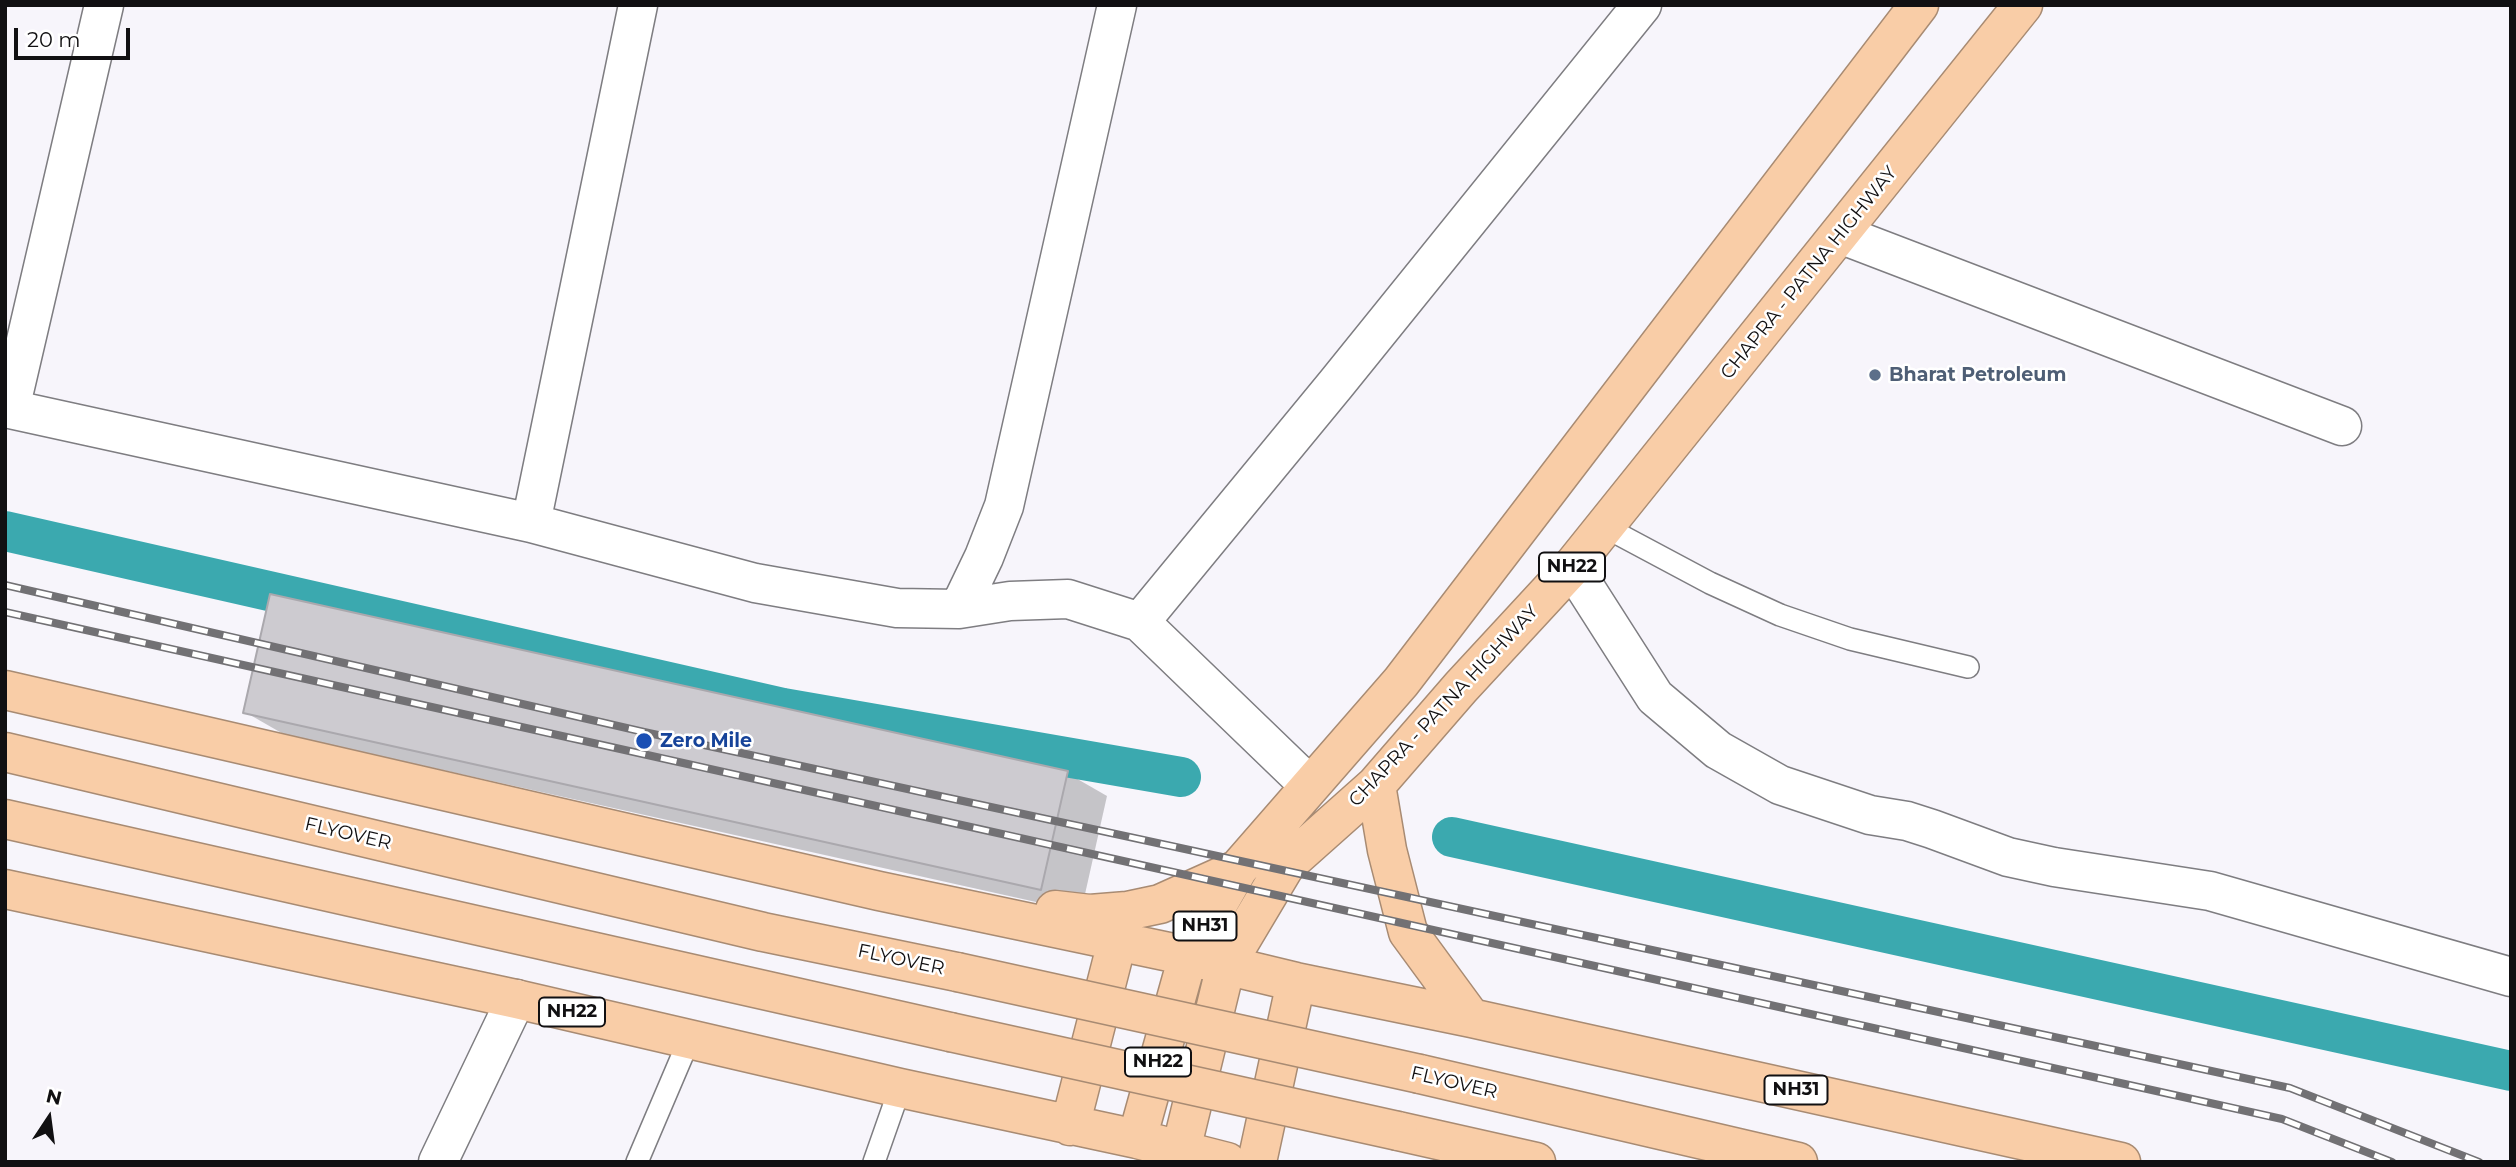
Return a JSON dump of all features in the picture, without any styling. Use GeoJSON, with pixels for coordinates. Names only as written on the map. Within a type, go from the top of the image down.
{"type":"FeatureCollection","features":[{"type":"Feature","properties":{"kind":"highway"},"geometry":{"type":"LineString","coordinates":[[879,891],[1090,914],[1126,911],[1160,904],[1238,869],[1401,682],[1919,5]]}},
{"type":"Feature","properties":{"kind":"highway","name":"CHAPRA - PATNA HIGHWAY"},"geometry":{"type":"LineString","coordinates":[[1181,1150],[1226,965],[1285,866],[1376,785],[1461,687],[1572,567],[2023,5]]}},
{"type":"Feature","properties":{"kind":"highway"},"geometry":{"type":"LineString","coordinates":[[5,690],[879,891],[1117,942],[1183,971],[1226,965],[1471,1017]]}},
{"type":"Feature","properties":{"kind":"highway","name":"FLYOVER"},"geometry":{"type":"LineString","coordinates":[[5,752],[763,932],[1419,1074],[1798,1162]]}},
{"type":"Feature","properties":{"kind":"highway"},"geometry":{"type":"LineString","coordinates":[[1376,785],[1387,850],[1408,932],[1471,1017]]}},
{"type":"Feature","properties":{"kind":"highway"},"geometry":{"type":"LineString","coordinates":[[5,819],[1536,1162]]}},
{"type":"Feature","properties":{"kind":"highway","name":"NH31"},"geometry":{"type":"LineString","coordinates":[[1183,971],[1238,869]]}},
{"type":"Feature","properties":{"kind":"highway","name":"NH22"},"geometry":{"type":"LineString","coordinates":[[5,889],[516,999],[900,1088],[1138,1139],[1183,971]]}},
{"type":"Feature","properties":{"kind":"highway"},"geometry":{"type":"LineString","coordinates":[[1070,1126],[1117,942]]}},
{"type":"Feature","properties":{"kind":"highway"},"geometry":{"type":"LineString","coordinates":[[1257,1162],[1296,982]]}},
{"type":"Feature","properties":{"kind":"highway","name":"NH31"},"geometry":{"type":"LineString","coordinates":[[1471,1017],[2121,1162]]}},
{"type":"Feature","properties":{"kind":"highway"},"geometry":{"type":"LineString","coordinates":[[1138,1139],[1227,1162]]}},
{"type":"Feature","properties":{"kind":"street"},"geometry":{"type":"LineString","coordinates":[[104,5],[8,409],[531,523],[755,583],[897,608],[959,609],[1010,601],[1068,598],[1140,622],[1309,785]]}},
{"type":"Feature","properties":{"kind":"street"},"geometry":{"type":"LineString","coordinates":[[531,523],[638,5]]}},
{"type":"Feature","properties":{"kind":"street"},"geometry":{"type":"LineString","coordinates":[[959,609],[1004,506],[1116,5]]}},
{"type":"Feature","properties":{"kind":"street"},"geometry":{"type":"LineString","coordinates":[[1140,622],[1642,5]]}},
{"type":"Feature","properties":{"kind":"street"},"geometry":{"type":"LineString","coordinates":[[1839,234],[2342,426]]}},
{"type":"Feature","properties":{"kind":"street"},"geometry":{"type":"LineString","coordinates":[[1572,567],[1655,696],[1718,750],[1780,785],[1870,815],[1908,821],[2008,857],[2054,867],[2210,891],[2511,977]]}},
{"type":"Feature","properties":{"kind":"street"},"geometry":{"type":"LineString","coordinates":[[438,1162],[516,999]]}},
{"type":"Feature","properties":{"kind":"lane"},"geometry":{"type":"LineString","coordinates":[[1605,527],[1710,583],[1780,615],[1850,639],[1968,667]]}},
{"type":"Feature","properties":{"kind":"lane"},"geometry":{"type":"LineString","coordinates":[[637,1162],[689,1040]]}},
{"type":"Feature","properties":{"kind":"lane"},"geometry":{"type":"LineString","coordinates":[[874,1162],[900,1088]]}},
{"type":"Feature","properties":{"kind":"building"},"geometry":{"type":"Polygon","coordinates":[[[270,594],[1068,771],[1041,890],[243,713],[270,594]]]}},
{"type":"Feature","properties":{"kind":"waterway"},"geometry":{"type":"LineString","coordinates":[[5,531],[783,708],[1181,777]]}},
{"type":"Feature","properties":{"kind":"waterway"},"geometry":{"type":"LineString","coordinates":[[1452,837],[2511,1071]]}},
{"type":"Feature","properties":{"kind":"railway"},"geometry":{"type":"LineString","coordinates":[[5,585],[644,732],[2290,1088],[2479,1162]]}},
{"type":"Feature","properties":{"kind":"railway"},"geometry":{"type":"LineString","coordinates":[[5,612],[2282,1119],[2392,1162]]}},
{"type":"Feature","properties":{"kind":"place","name":"Bharat Petroleum"},"geometry":{"type":"Point","coordinates":[1875,375]}},
{"type":"Feature","properties":{"kind":"place","name":"Zero Mile"},"geometry":{"type":"Point","coordinates":[644,741]}}]}
